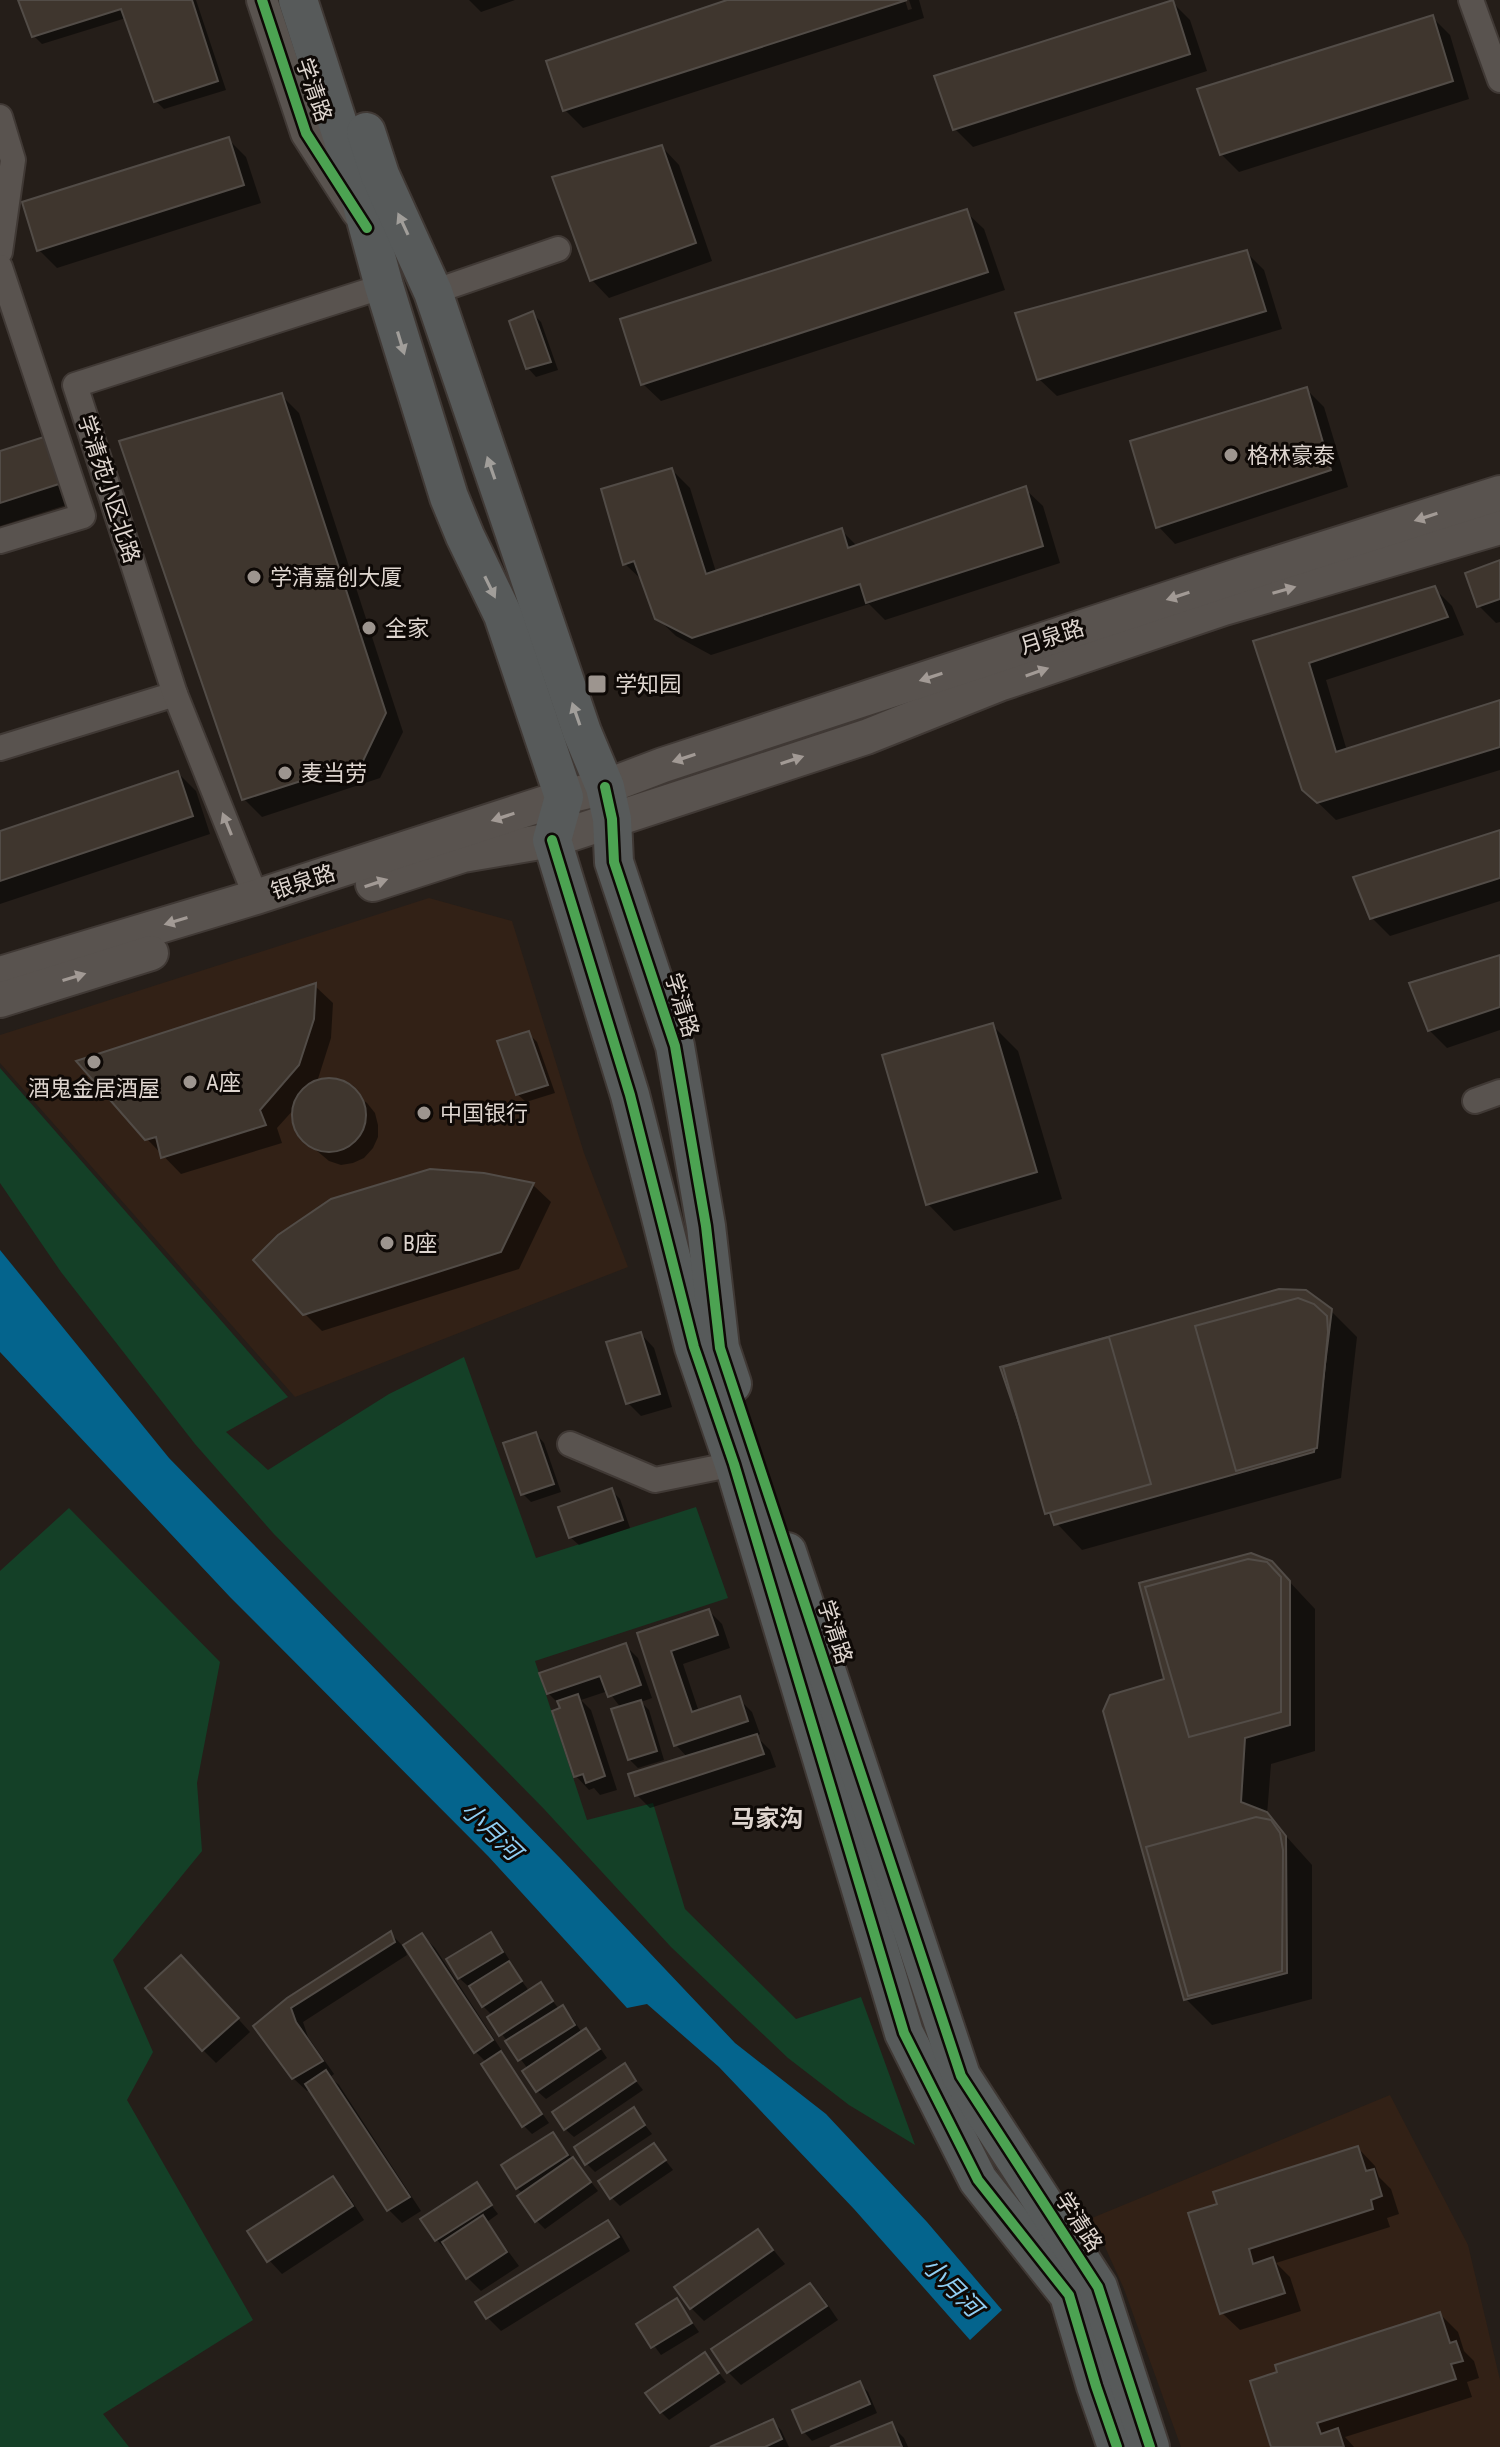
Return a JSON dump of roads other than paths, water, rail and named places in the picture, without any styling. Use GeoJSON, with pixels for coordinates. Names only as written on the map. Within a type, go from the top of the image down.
{"type":"FeatureCollection","features":[{"type":"Feature","properties":{"kind":"main road","name":"学清路"},"geometry":{"type":"LineString","coordinates":[[298,0],[351,164],[384,286],[449,497],[503,615],[564,797]]}},
{"type":"Feature","properties":{"kind":"main road","name":"学清路"},"geometry":{"type":"LineString","coordinates":[[323,0],[380,175],[433,292],[608,803],[614,862],[675,1046],[706,1226],[720,1348],[961,2076],[1098,2287],[1150,2447]]}},
{"type":"Feature","properties":{"kind":"main road","name":"月泉路"},"geometry":{"type":"LineString","coordinates":[[608,803],[663,765],[1500,493]]}},
{"type":"Feature","properties":{"kind":"main road","name":"月泉路"},"geometry":{"type":"LineString","coordinates":[[608,803],[866,737],[999,684],[1224,608],[1500,527]]}},
{"type":"Feature","properties":{"kind":"main road","name":"银泉路"},"geometry":{"type":"LineString","coordinates":[[0,974],[256,897],[564,797],[608,803]]}},
{"type":"Feature","properties":{"kind":"main road"},"geometry":{"type":"LineString","coordinates":[[564,797],[552,840],[630,1095],[694,1347],[734,1464],[904,2033],[978,2180],[1069,2295],[1117,2447]]}},
{"type":"Feature","properties":{"kind":"main road","name":"银泉路"},"geometry":{"type":"LineString","coordinates":[[0,1000],[463,855],[552,840],[608,803]]}},
{"type":"Feature","properties":{"kind":"street","name":"学清路"},"geometry":{"type":"LineString","coordinates":[[262,0],[306,133],[367,228]]}},
{"type":"Feature","properties":{"kind":"street"},"geometry":{"type":"LineString","coordinates":[[1471,0],[1496,55],[1500,80]]}},
{"type":"Feature","properties":{"kind":"street"},"geometry":{"type":"LineString","coordinates":[[0,117],[7,162],[0,252]]}},
{"type":"Feature","properties":{"kind":"street"},"geometry":{"type":"LineString","coordinates":[[433,292],[558,249]]}},
{"type":"Feature","properties":{"kind":"street"},"geometry":{"type":"LineString","coordinates":[[0,267],[83,516],[0,541]]}},
{"type":"Feature","properties":{"kind":"street","name":"学清苑小区北路"},"geometry":{"type":"LineString","coordinates":[[256,897],[175,694],[75,385],[384,286]]}},
{"type":"Feature","properties":{"kind":"street"},"geometry":{"type":"LineString","coordinates":[[0,748],[175,694]]}},
{"type":"Feature","properties":{"kind":"street"},"geometry":{"type":"LineString","coordinates":[[1475,1101],[1500,1092]]}},
{"type":"Feature","properties":{"kind":"street"},"geometry":{"type":"LineString","coordinates":[[570,1444],[655,1480],[734,1464]]}},
{"type":"Feature","properties":{"kind":"water","name":"小月河"},"geometry":{"type":"Polygon","coordinates":[[[0,1250],[169,1458],[561,1859],[735,2043],[826,2114],[927,2222],[1002,2310],[970,2340],[854,2209],[719,2067],[647,2004],[627,2008],[488,1856],[230,1597],[0,1352],[0,1250]]]}},
{"type":"Feature","properties":{"kind":"place","name":"格林豪泰"},"geometry":{"type":"Point","coordinates":[1231,455]}},
{"type":"Feature","properties":{"kind":"place","name":"学清嘉创大厦"},"geometry":{"type":"Point","coordinates":[254,577]}},
{"type":"Feature","properties":{"kind":"place","name":"全家"},"geometry":{"type":"Point","coordinates":[369,628]}},
{"type":"Feature","properties":{"kind":"place","name":"学知园"},"geometry":{"type":"Point","coordinates":[597,684]}},
{"type":"Feature","properties":{"kind":"place","name":"麦当劳"},"geometry":{"type":"Point","coordinates":[285,773]}},
{"type":"Feature","properties":{"kind":"place","name":"酒鬼金居酒屋"},"geometry":{"type":"Point","coordinates":[94,1062]}},
{"type":"Feature","properties":{"kind":"place","name":"A座"},"geometry":{"type":"Point","coordinates":[190,1082]}},
{"type":"Feature","properties":{"kind":"place","name":"中国银行"},"geometry":{"type":"Point","coordinates":[424,1113]}},
{"type":"Feature","properties":{"kind":"place","name":"B座"},"geometry":{"type":"Point","coordinates":[387,1243]}},
{"type":"Feature","properties":{"kind":"district","name":"马家沟"},"geometry":{"type":"Point","coordinates":[767,1819]}}]}
